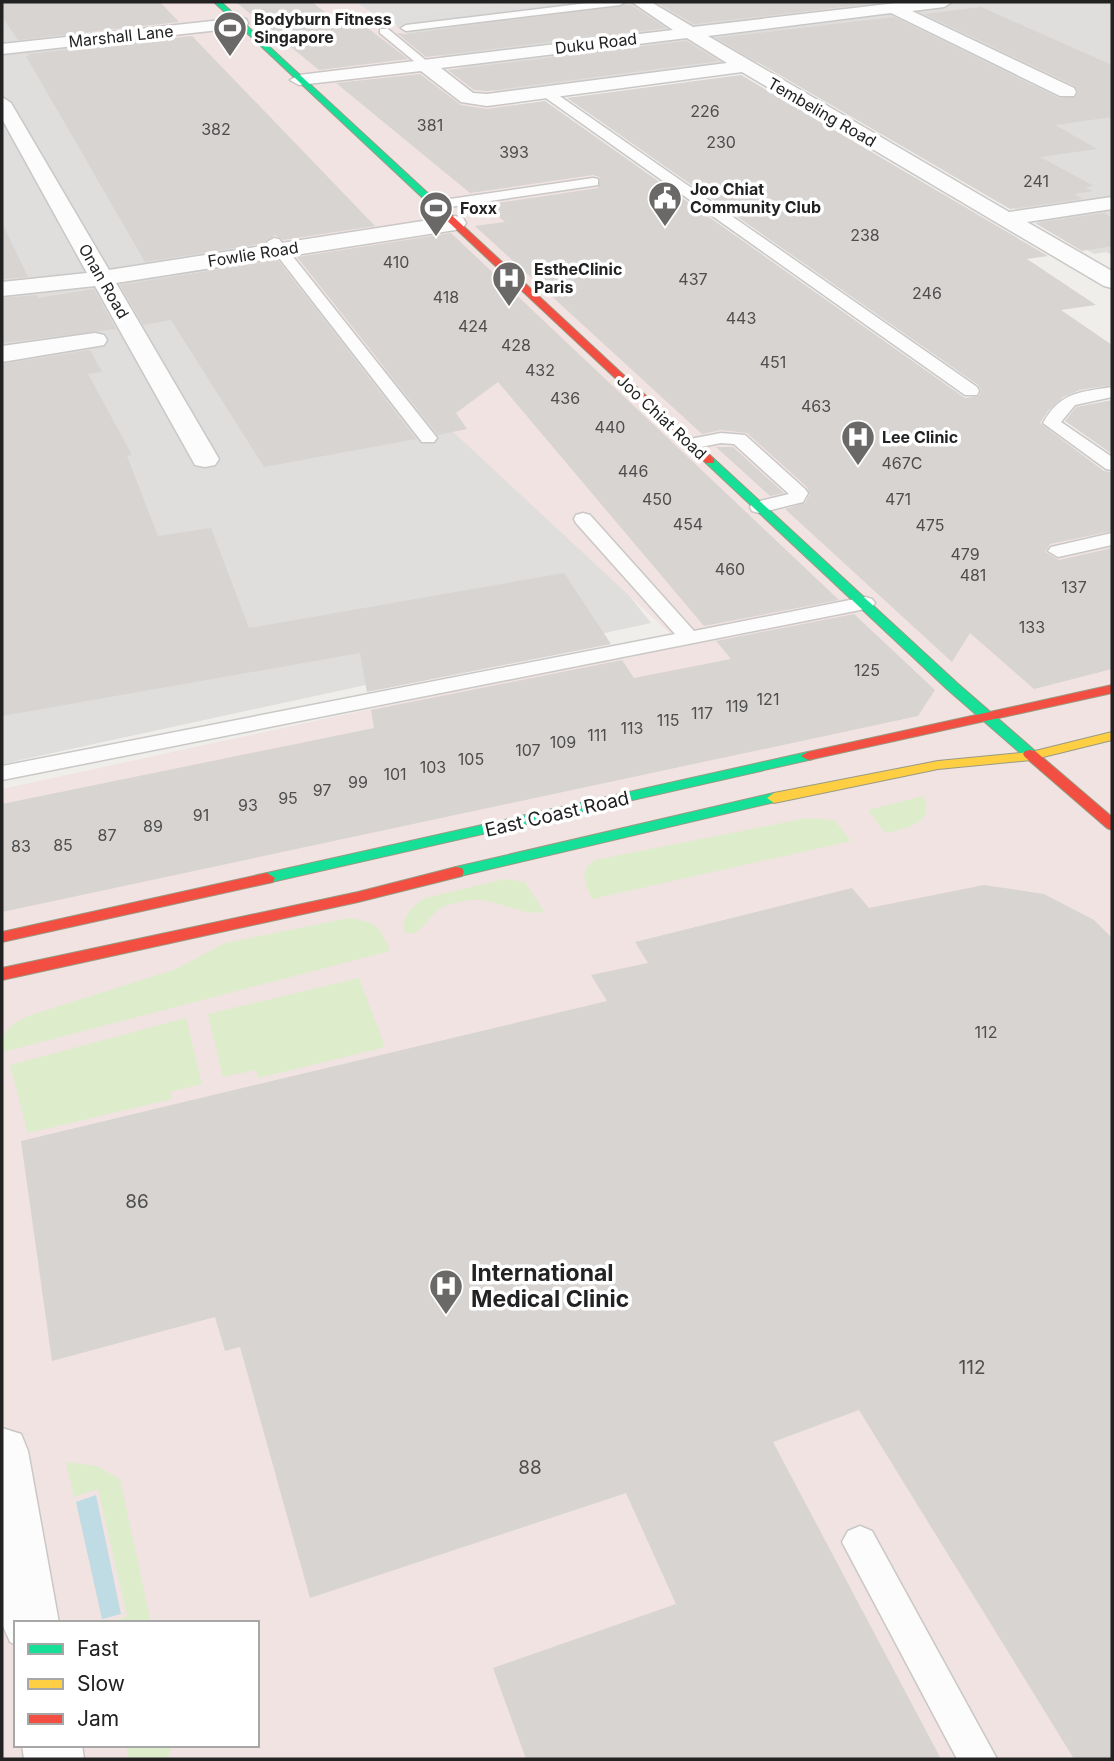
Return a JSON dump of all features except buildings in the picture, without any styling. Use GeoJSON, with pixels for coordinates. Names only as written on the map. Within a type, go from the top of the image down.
{"type":"FeatureCollection","features":[{"type":"Feature","properties":{"kind":"street","name":"Joo Chiat Road"},"geometry":{"type":"LineString","coordinates":[[217,2],[759,507],[1031,756],[1112,825]]}},
{"type":"Feature","properties":{"kind":"street","name":"Tembeling Road"},"geometry":{"type":"LineString","coordinates":[[640,2],[744,66],[1112,281]]}},
{"type":"Feature","properties":{"kind":"street","name":"Duku Road"},"geometry":{"type":"LineString","coordinates":[[299,80],[944,2]]}},
{"type":"Feature","properties":{"kind":"street"},"geometry":{"type":"LineString","coordinates":[[893,8],[1067,92]]}},
{"type":"Feature","properties":{"kind":"street","name":"Marshall Lane"},"geometry":{"type":"LineString","coordinates":[[2,49],[240,23]]}},
{"type":"Feature","properties":{"kind":"street"},"geometry":{"type":"LineString","coordinates":[[424,64],[475,99],[547,93],[744,66]]}},
{"type":"Feature","properties":{"kind":"street","name":"Onan Road"},"geometry":{"type":"LineString","coordinates":[[2,103],[205,459]]}},
{"type":"Feature","properties":{"kind":"street"},"geometry":{"type":"LineString","coordinates":[[1006,219],[1110,203]]}},
{"type":"Feature","properties":{"kind":"street","name":"Fowlie Road"},"geometry":{"type":"LineString","coordinates":[[2,289],[447,215]]}},
{"type":"Feature","properties":{"kind":"street"},"geometry":{"type":"LineString","coordinates":[[2,354],[95,340]]}},
{"type":"Feature","properties":{"kind":"street","name":"East Coast Road"},"geometry":{"type":"LineString","coordinates":[[2,937],[537,819],[905,733],[989,718],[1112,690]]}},
{"type":"Feature","properties":{"kind":"street","name":"East Coast Road"},"geometry":{"type":"LineString","coordinates":[[2,974],[358,897],[528,853],[829,786],[938,765],[1031,756],[1112,736]]}},
{"type":"Feature","properties":{"kind":"street"},"geometry":{"type":"LineString","coordinates":[[2,1451],[30,1621]]}},
{"type":"Feature","properties":{"kind":"lane"},"geometry":{"type":"LineString","coordinates":[[406,28],[620,2]]}},
{"type":"Feature","properties":{"kind":"lane"},"geometry":{"type":"LineString","coordinates":[[384,31],[424,64]]}},
{"type":"Feature","properties":{"kind":"lane"},"geometry":{"type":"LineString","coordinates":[[547,93],[971,391]]}},
{"type":"Feature","properties":{"kind":"lane"},"geometry":{"type":"LineString","coordinates":[[447,215],[593,182]]}},
{"type":"Feature","properties":{"kind":"lane"},"geometry":{"type":"LineString","coordinates":[[278,245],[428,438]]}},
{"type":"Feature","properties":{"kind":"lane"},"geometry":{"type":"LineString","coordinates":[[1112,391],[1067,400],[1056,412],[1052,423],[1112,466]]}},
{"type":"Feature","properties":{"kind":"lane"},"geometry":{"type":"LineString","coordinates":[[691,444],[721,438],[739,439],[799,493],[797,498],[759,507]]}},
{"type":"Feature","properties":{"kind":"lane"},"geometry":{"type":"LineString","coordinates":[[583,519],[689,638]]}},
{"type":"Feature","properties":{"kind":"lane"},"geometry":{"type":"LineString","coordinates":[[1058,551],[1112,539]]}},
{"type":"Feature","properties":{"kind":"lane"},"geometry":{"type":"LineString","coordinates":[[2,773],[865,603]]}},
{"type":"Feature","properties":{"kind":"lane"},"geometry":{"type":"LineString","coordinates":[[860,1542],[978,1759]]}},
{"type":"Feature","properties":{"kind":"shaded area"},"geometry":{"type":"Polygon","coordinates":[[[2,2],[73,2],[278,233],[515,453],[651,623],[2,764],[2,2]]]}},
{"type":"Feature","properties":{"kind":"shaded area"},"geometry":{"type":"Polygon","coordinates":[[[66,2],[359,2],[1112,496],[1112,1759],[2,1759],[2,789],[679,642],[234,228],[66,2]]]}},
{"type":"Feature","properties":{"kind":"shaded area"},"geometry":{"type":"Polygon","coordinates":[[[356,2],[525,2],[382,20],[356,2]]]}},
{"type":"Feature","properties":{"kind":"shaded area"},"geometry":{"type":"Polygon","coordinates":[[[382,2],[1112,2],[1112,255],[1106,252],[1094,254],[762,62],[491,98],[403,37],[382,2]]]}},
{"type":"Feature","properties":{"kind":"green space"},"geometry":{"type":"Polygon","coordinates":[[[923,796],[926,813],[910,827],[885,833],[868,810],[923,796]]]}},
{"type":"Feature","properties":{"kind":"green space"},"geometry":{"type":"Polygon","coordinates":[[[807,818],[834,820],[851,841],[592,899],[585,883],[586,868],[595,860],[807,818]]]}},
{"type":"Feature","properties":{"kind":"green space"},"geometry":{"type":"Polygon","coordinates":[[[505,879],[525,882],[544,912],[524,911],[485,900],[464,901],[438,910],[416,932],[405,932],[403,925],[409,913],[425,898],[505,879]]]}},
{"type":"Feature","properties":{"kind":"green space"},"geometry":{"type":"Polygon","coordinates":[[[349,918],[365,921],[376,927],[390,951],[3,1052],[5,1034],[16,1022],[28,1016],[176,969],[225,943],[349,918]]]}},
{"type":"Feature","properties":{"kind":"green space"},"geometry":{"type":"Polygon","coordinates":[[[359,978],[385,1047],[259,1078],[256,1070],[223,1077],[208,1014],[359,978]]]}},
{"type":"Feature","properties":{"kind":"green space"},"geometry":{"type":"Polygon","coordinates":[[[186,1018],[202,1084],[170,1092],[172,1099],[28,1133],[10,1065],[186,1018]]]}},
{"type":"Feature","properties":{"kind":"green space"},"geometry":{"type":"Polygon","coordinates":[[[66,1462],[97,1466],[120,1479],[151,1621],[114,1621],[127,1616],[98,1489],[74,1497],[66,1462]]]}},
{"type":"Feature","properties":{"kind":"green space"},"geometry":{"type":"Polygon","coordinates":[[[126,1747],[171,1747],[167,1759],[129,1759],[126,1747]]]}},
{"type":"Feature","properties":{"kind":"water"},"geometry":{"type":"Polygon","coordinates":[[[96,1495],[121,1614],[102,1619],[76,1502],[96,1495]]]}},
{"type":"Feature","properties":{"kind":"traffic: fast"},"geometry":{"type":"LineString","coordinates":[[217,2],[443,212]]}},
{"type":"Feature","properties":{"kind":"traffic: fast"},"geometry":{"type":"LineString","coordinates":[[710,461],[952,686],[1030,754]]}},
{"type":"Feature","properties":{"kind":"traffic: fast"},"geometry":{"type":"LineString","coordinates":[[267,878],[808,756]]}},
{"type":"Feature","properties":{"kind":"traffic: fast"},"geometry":{"type":"LineString","coordinates":[[456,872],[774,798]]}},
{"type":"Feature","properties":{"kind":"traffic: slow"},"geometry":{"type":"LineString","coordinates":[[774,798],[938,765],[1031,756],[1112,736]]}},
{"type":"Feature","properties":{"kind":"traffic: jam"},"geometry":{"type":"LineString","coordinates":[[443,212],[710,461]]}},
{"type":"Feature","properties":{"kind":"traffic: jam"},"geometry":{"type":"LineString","coordinates":[[808,756],[1112,689]]}},
{"type":"Feature","properties":{"kind":"traffic: jam"},"geometry":{"type":"LineString","coordinates":[[1030,754],[1112,825]]}},
{"type":"Feature","properties":{"kind":"traffic: jam"},"geometry":{"type":"LineString","coordinates":[[2,974],[358,897],[456,872]]}},
{"type":"Feature","properties":{"kind":"traffic: jam"},"geometry":{"type":"LineString","coordinates":[[2,937],[267,878]]}},
{"type":"Feature","properties":{"kind":"place","name":"Bodyburn Fitness Singapore"},"geometry":{"type":"Point","coordinates":[230,58]}},
{"type":"Feature","properties":{"kind":"place","name":"Joo Chiat Community Club"},"geometry":{"type":"Point","coordinates":[665,228]}},
{"type":"Feature","properties":{"kind":"place","name":"Foxx"},"geometry":{"type":"Point","coordinates":[436,238]}},
{"type":"Feature","properties":{"kind":"place","name":"EstheClinic Paris"},"geometry":{"type":"Point","coordinates":[509,308]}},
{"type":"Feature","properties":{"kind":"place","name":"Lee Clinic"},"geometry":{"type":"Point","coordinates":[858,467]}},
{"type":"Feature","properties":{"kind":"place","name":"International Medical Clinic"},"geometry":{"type":"Point","coordinates":[446,1316]}}]}
